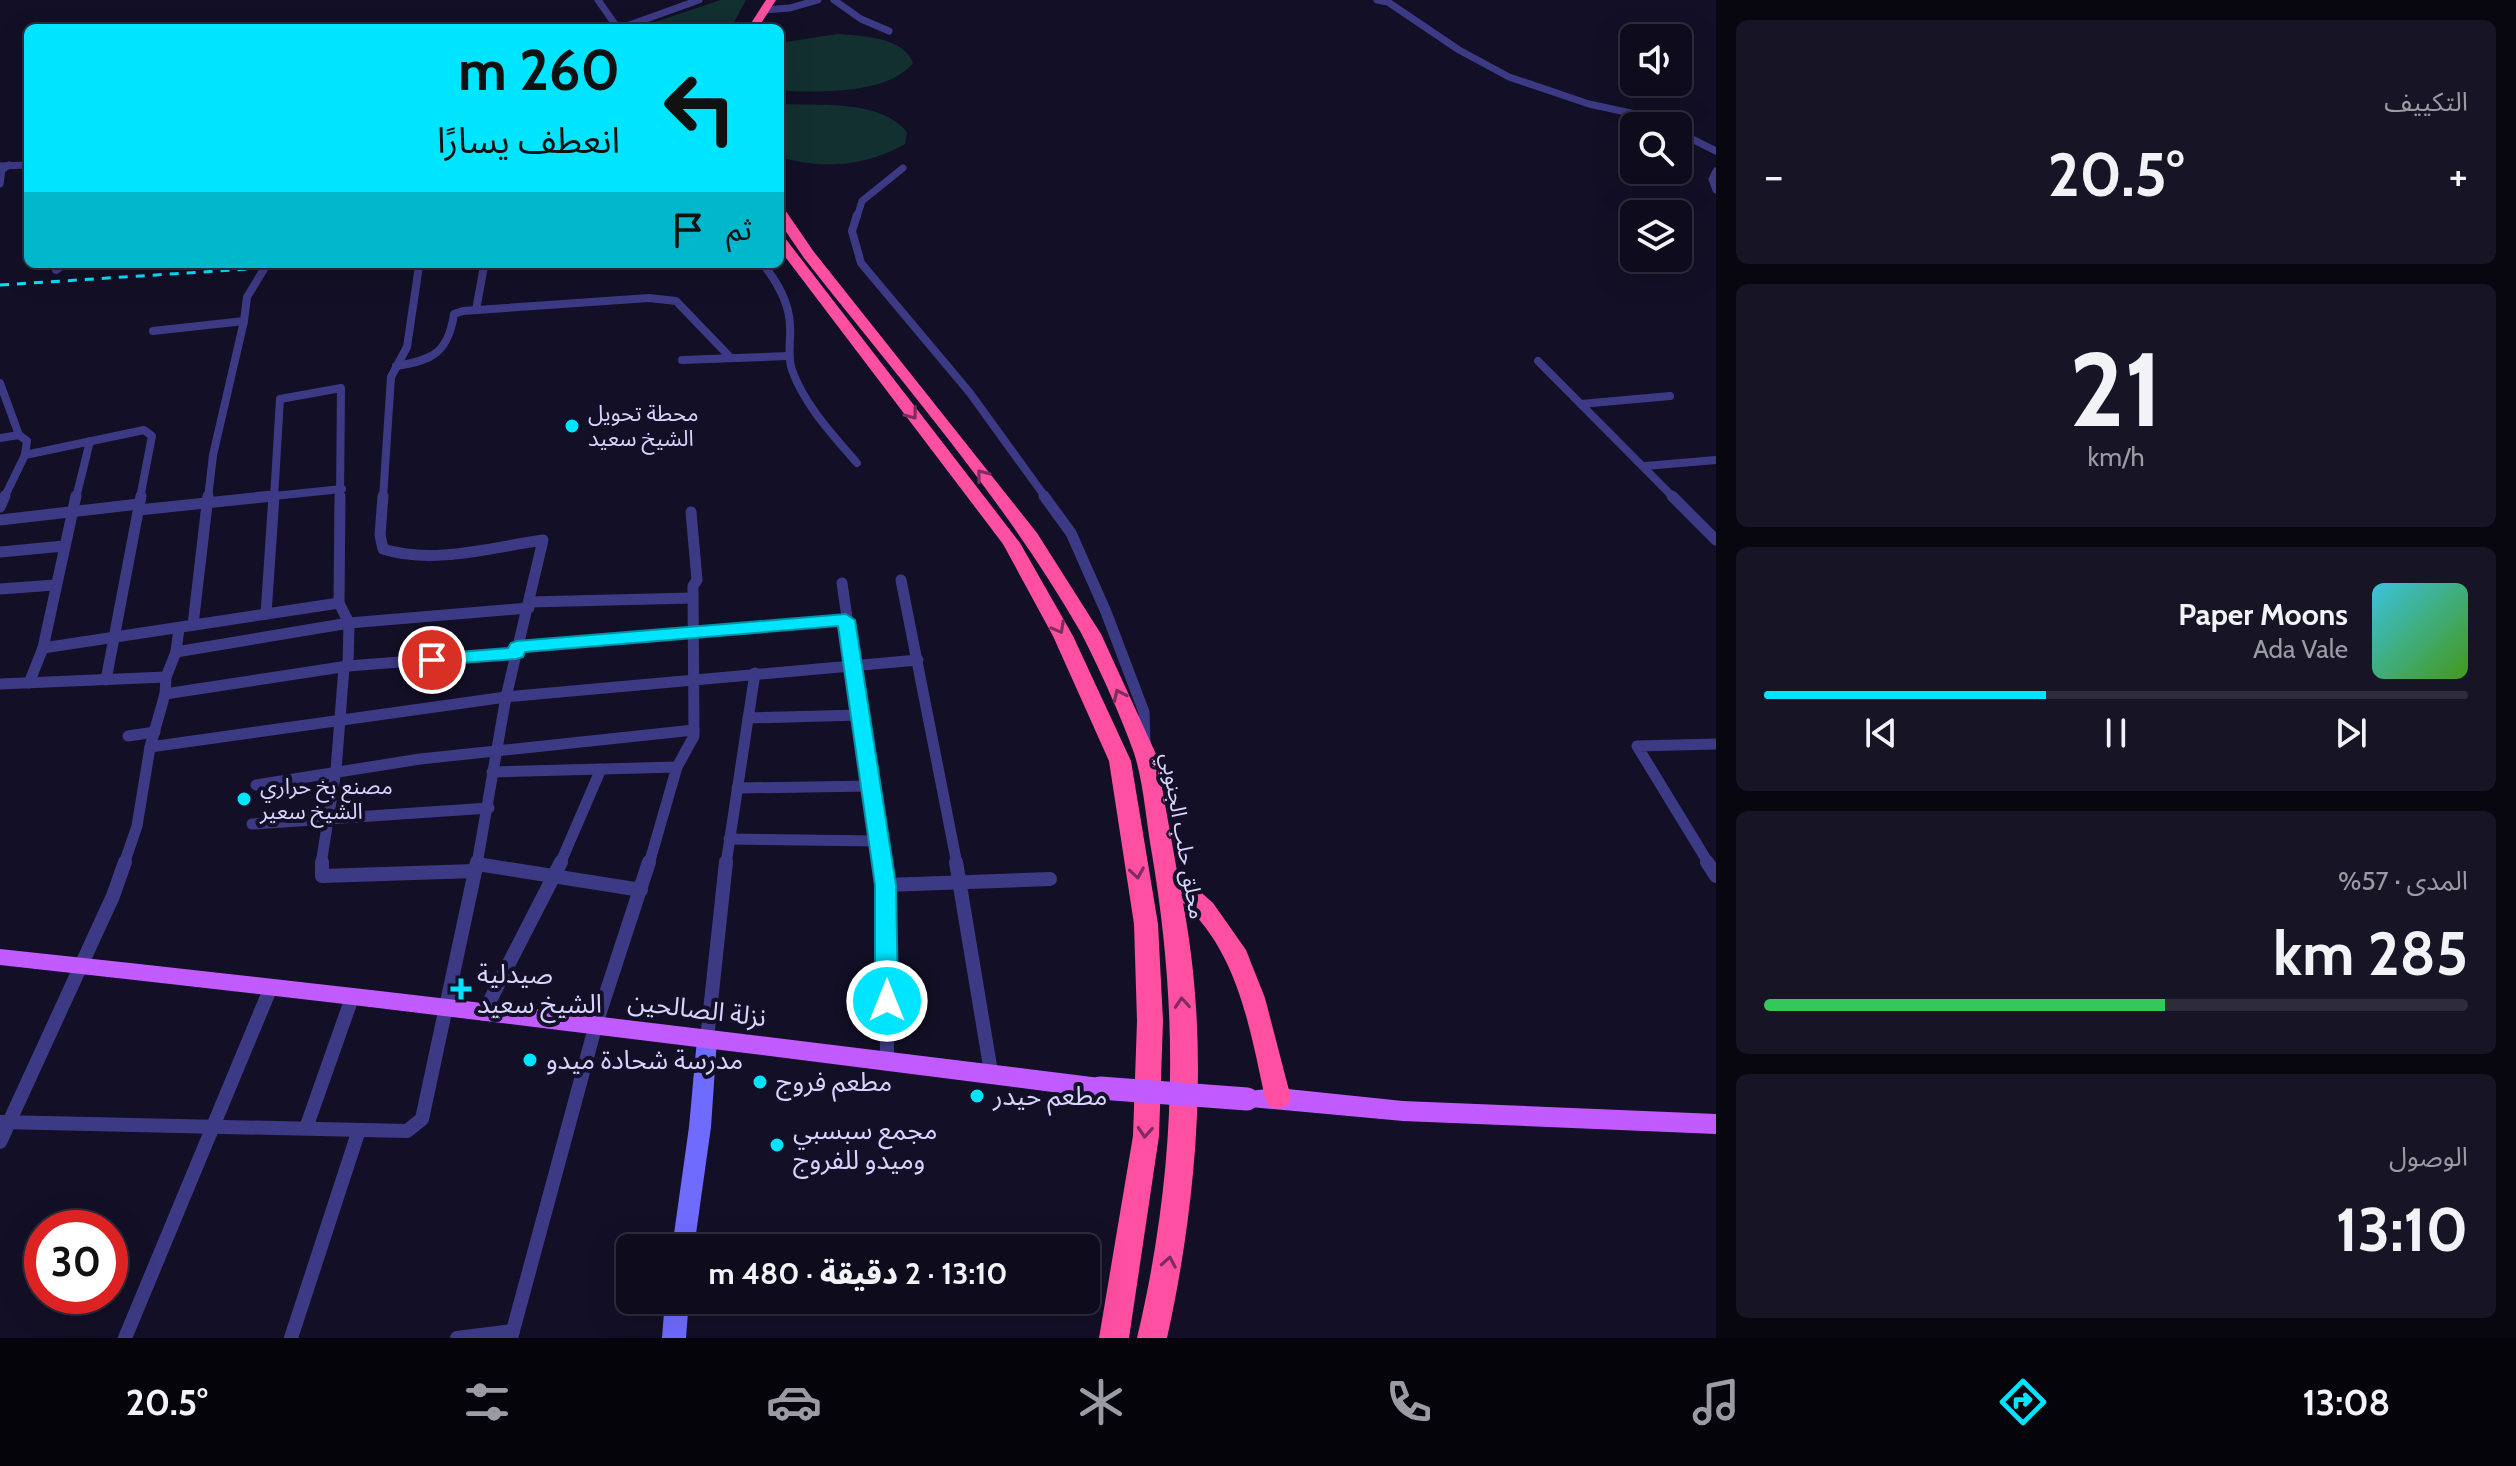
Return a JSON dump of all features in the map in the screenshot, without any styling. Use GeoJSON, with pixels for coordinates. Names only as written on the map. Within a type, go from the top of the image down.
{"type":"FeatureCollection","features":[{"type":"Feature","properties":{"kind":"highway"},"geometry":{"type":"LineString","coordinates":[[755,24],[767,5]]}},
{"type":"Feature","properties":{"kind":"highway"},"geometry":{"type":"LineString","coordinates":[[741,24],[747,13]]}},
{"type":"Feature","properties":{"kind":"highway","name":"محلق حلب الجنوبي"},"geometry":{"type":"LineString","coordinates":[[784,219],[809,255],[1031,537],[1091,634],[1145,754],[1176,927],[1183,1023],[1183,1139],[1170,1260],[1152,1338]]}},
{"type":"Feature","properties":{"kind":"highway"},"geometry":{"type":"LineString","coordinates":[[784,246],[1011,543],[1063,636],[1120,761],[1146,924],[1150,1021],[1146,1136],[1114,1338]]}},
{"type":"Feature","properties":{"kind":"highway"},"geometry":{"type":"LineString","coordinates":[[1168,876],[1206,910],[1229,943],[1254,1004],[1278,1098]]}},
{"type":"Feature","properties":{"kind":"main road","name":"نزلة الصالحين"},"geometry":{"type":"LineString","coordinates":[[2,962],[82,964],[353,995],[483,1014],[596,1024],[1100,1088],[1247,1099],[1278,1098],[1403,1111],[1716,1124]]}},
{"type":"Feature","properties":{"kind":"main road"},"geometry":{"type":"LineString","coordinates":[[685,1234],[700,1127],[707,1039]]}},
{"type":"Feature","properties":{"kind":"main road"},"geometry":{"type":"LineString","coordinates":[[674,1338],[676,1314]]}},
{"type":"Feature","properties":{"kind":"street"},"geometry":{"type":"LineString","coordinates":[[598,0],[615,24]]}},
{"type":"Feature","properties":{"kind":"street"},"geometry":{"type":"LineString","coordinates":[[632,24],[699,0]]}},
{"type":"Feature","properties":{"kind":"street"},"geometry":{"type":"LineString","coordinates":[[767,5],[790,8],[818,0]]}},
{"type":"Feature","properties":{"kind":"street"},"geometry":{"type":"LineString","coordinates":[[834,0],[861,19],[889,31]]}},
{"type":"Feature","properties":{"kind":"street"},"geometry":{"type":"LineString","coordinates":[[1377,0],[1388,2],[1459,50],[1509,77],[1589,104],[1626,112]]}},
{"type":"Feature","properties":{"kind":"street"},"geometry":{"type":"LineString","coordinates":[[1692,140],[1714,152]]}},
{"type":"Feature","properties":{"kind":"street"},"geometry":{"type":"LineString","coordinates":[[0,184],[2,170],[9,165]]}},
{"type":"Feature","properties":{"kind":"street"},"geometry":{"type":"LineString","coordinates":[[0,166],[24,165]]}},
{"type":"Feature","properties":{"kind":"street"},"geometry":{"type":"LineString","coordinates":[[903,168],[862,201],[852,231],[861,263],[970,393],[1071,533],[1106,612],[1144,712],[1145,754]]}},
{"type":"Feature","properties":{"kind":"street"},"geometry":{"type":"LineString","coordinates":[[1716,171],[1712,179],[1716,190]]}},
{"type":"Feature","properties":{"kind":"street"},"geometry":{"type":"LineString","coordinates":[[193,625],[205,503],[244,321],[242,309],[257,274],[264,268]]}},
{"type":"Feature","properties":{"kind":"street"},"geometry":{"type":"LineString","coordinates":[[4,1122],[407,1131],[422,1119],[489,808],[492,772],[506,697],[543,540],[428,554],[392,555],[383,549],[380,535],[391,377],[407,347],[419,268]]}},
{"type":"Feature","properties":{"kind":"street"},"geometry":{"type":"LineString","coordinates":[[476,310],[484,268]]}},
{"type":"Feature","properties":{"kind":"street"},"geometry":{"type":"LineString","coordinates":[[766,268],[780,289],[790,320],[788,356],[799,386],[816,414],[857,463]]}},
{"type":"Feature","properties":{"kind":"street"},"geometry":{"type":"LineString","coordinates":[[396,366],[427,361],[450,339],[454,314],[628,299],[676,301],[729,356]]}},
{"type":"Feature","properties":{"kind":"street"},"geometry":{"type":"LineString","coordinates":[[153,331],[244,321]]}},
{"type":"Feature","properties":{"kind":"street"},"geometry":{"type":"LineString","coordinates":[[682,360],[788,356]]}},
{"type":"Feature","properties":{"kind":"street"},"geometry":{"type":"LineString","coordinates":[[1538,361],[1714,536]]}},
{"type":"Feature","properties":{"kind":"street"},"geometry":{"type":"LineString","coordinates":[[0,383],[19,435],[27,441],[25,455],[0,507]]}},
{"type":"Feature","properties":{"kind":"street"},"geometry":{"type":"LineString","coordinates":[[266,614],[280,399],[341,388],[339,603],[349,623],[336,770],[320,872],[322,876],[476,868],[555,876],[641,890]]}},
{"type":"Feature","properties":{"kind":"street"},"geometry":{"type":"LineString","coordinates":[[1581,404],[1670,396]]}},
{"type":"Feature","properties":{"kind":"street"},"geometry":{"type":"LineString","coordinates":[[25,455],[144,430],[152,436],[106,680]]}},
{"type":"Feature","properties":{"kind":"street"},"geometry":{"type":"LineString","coordinates":[[0,438],[19,435]]}},
{"type":"Feature","properties":{"kind":"street"},"geometry":{"type":"LineString","coordinates":[[29,683],[43,648],[71,511],[90,441]]}},
{"type":"Feature","properties":{"kind":"street"},"geometry":{"type":"LineString","coordinates":[[1645,466],[1716,460]]}},
{"type":"Feature","properties":{"kind":"street"},"geometry":{"type":"LineString","coordinates":[[0,520],[71,511],[205,503],[342,489]]}},
{"type":"Feature","properties":{"kind":"street"},"geometry":{"type":"LineString","coordinates":[[457,1338],[512,1334],[596,1024],[641,890],[677,767],[694,736],[692,598],[697,580],[691,512]]}},
{"type":"Feature","properties":{"kind":"street"},"geometry":{"type":"LineString","coordinates":[[0,552],[64,546]]}},
{"type":"Feature","properties":{"kind":"street"},"geometry":{"type":"LineString","coordinates":[[901,580],[960,881],[991,1072]]}},
{"type":"Feature","properties":{"kind":"street"},"geometry":{"type":"LineString","coordinates":[[842,583],[886,885],[887,1060]]}},
{"type":"Feature","properties":{"kind":"street"},"geometry":{"type":"LineString","coordinates":[[0,589],[55,585]]}},
{"type":"Feature","properties":{"kind":"street"},"geometry":{"type":"LineString","coordinates":[[176,652],[349,623],[530,605],[692,598]]}},
{"type":"Feature","properties":{"kind":"street"},"geometry":{"type":"LineString","coordinates":[[43,648],[339,603]]}},
{"type":"Feature","properties":{"kind":"street"},"geometry":{"type":"LineString","coordinates":[[165,694],[346,666],[846,620]]}},
{"type":"Feature","properties":{"kind":"street"},"geometry":{"type":"LineString","coordinates":[[0,1142],[4,1122],[108,908],[137,826],[150,747],[165,694],[166,677],[176,652],[179,628]]}},
{"type":"Feature","properties":{"kind":"street"},"geometry":{"type":"LineString","coordinates":[[150,747],[506,697],[918,660]]}},
{"type":"Feature","properties":{"kind":"street"},"geometry":{"type":"LineString","coordinates":[[707,1039],[729,839],[755,673]]}},
{"type":"Feature","properties":{"kind":"street"},"geometry":{"type":"LineString","coordinates":[[0,684],[166,677]]}},
{"type":"Feature","properties":{"kind":"street"},"geometry":{"type":"LineString","coordinates":[[748,718],[860,715]]}},
{"type":"Feature","properties":{"kind":"street"},"geometry":{"type":"LineString","coordinates":[[256,785],[336,770],[497,748],[694,730]]}},
{"type":"Feature","properties":{"kind":"street"},"geometry":{"type":"LineString","coordinates":[[128,736],[155,732]]}},
{"type":"Feature","properties":{"kind":"street"},"geometry":{"type":"LineString","coordinates":[[1716,744],[1637,746],[1716,876]]}},
{"type":"Feature","properties":{"kind":"street"},"geometry":{"type":"LineString","coordinates":[[492,772],[677,767]]}},
{"type":"Feature","properties":{"kind":"street"},"geometry":{"type":"LineString","coordinates":[[483,1014],[555,876],[601,769]]}},
{"type":"Feature","properties":{"kind":"street"},"geometry":{"type":"LineString","coordinates":[[737,788],[871,786]]}},
{"type":"Feature","properties":{"kind":"street"},"geometry":{"type":"LineString","coordinates":[[252,824],[489,808]]}},
{"type":"Feature","properties":{"kind":"street"},"geometry":{"type":"LineString","coordinates":[[729,839],[880,841]]}},
{"type":"Feature","properties":{"kind":"street"},"geometry":{"type":"LineString","coordinates":[[886,885],[1050,879]]}},
{"type":"Feature","properties":{"kind":"street"},"geometry":{"type":"LineString","coordinates":[[125,1338],[271,987]]}},
{"type":"Feature","properties":{"kind":"street"},"geometry":{"type":"LineString","coordinates":[[306,1128],[353,995]]}},
{"type":"Feature","properties":{"kind":"street"},"geometry":{"type":"LineString","coordinates":[[291,1338],[359,1130]]}},
{"type":"Feature","properties":{"kind":"green space"},"geometry":{"type":"Polygon","coordinates":[[[721,0],[746,0],[733,24],[649,24],[721,0]]]}},
{"type":"Feature","properties":{"kind":"green space"},"geometry":{"type":"Polygon","coordinates":[[[837,34],[869,37],[900,47],[913,63],[902,73],[870,86],[832,91],[784,91],[784,42],[837,34]]]}},
{"type":"Feature","properties":{"kind":"green space"},"geometry":{"type":"Polygon","coordinates":[[[784,104],[865,109],[895,121],[907,132],[905,144],[860,161],[812,164],[784,158],[784,104]]]}},
{"type":"Feature","properties":{"kind":"railway"},"geometry":{"type":"LineString","coordinates":[[0,285],[264,268]]}},
{"type":"Feature","properties":{"kind":"place","name":"محطة تحويل الشيخ سعيد"},"geometry":{"type":"Point","coordinates":[572,426]}},
{"type":"Feature","properties":{"kind":"place","name":"مصنع بخ حراري الشيخ سعير"},"geometry":{"type":"Point","coordinates":[244,799]}},
{"type":"Feature","properties":{"kind":"place","name":"صيدلية الشيخ سعيد"},"geometry":{"type":"Point","coordinates":[461,989]}},
{"type":"Feature","properties":{"kind":"place","name":"مدرسة شحادة ميدو"},"geometry":{"type":"Point","coordinates":[530,1060]}},
{"type":"Feature","properties":{"kind":"place","name":"مطعم فروج"},"geometry":{"type":"Point","coordinates":[760,1082]}},
{"type":"Feature","properties":{"kind":"place","name":"مطعم حيدر"},"geometry":{"type":"Point","coordinates":[977,1096]}},
{"type":"Feature","properties":{"kind":"place","name":"مجمع سبسبي وميدو للفروج"},"geometry":{"type":"Point","coordinates":[777,1145]}},
{"type":"Feature","properties":{"kind":"route"},"geometry":{"type":"LineString","coordinates":[[432,660],[516,653],[517,647],[846,620],[886,885],[887,1001]]}}]}
